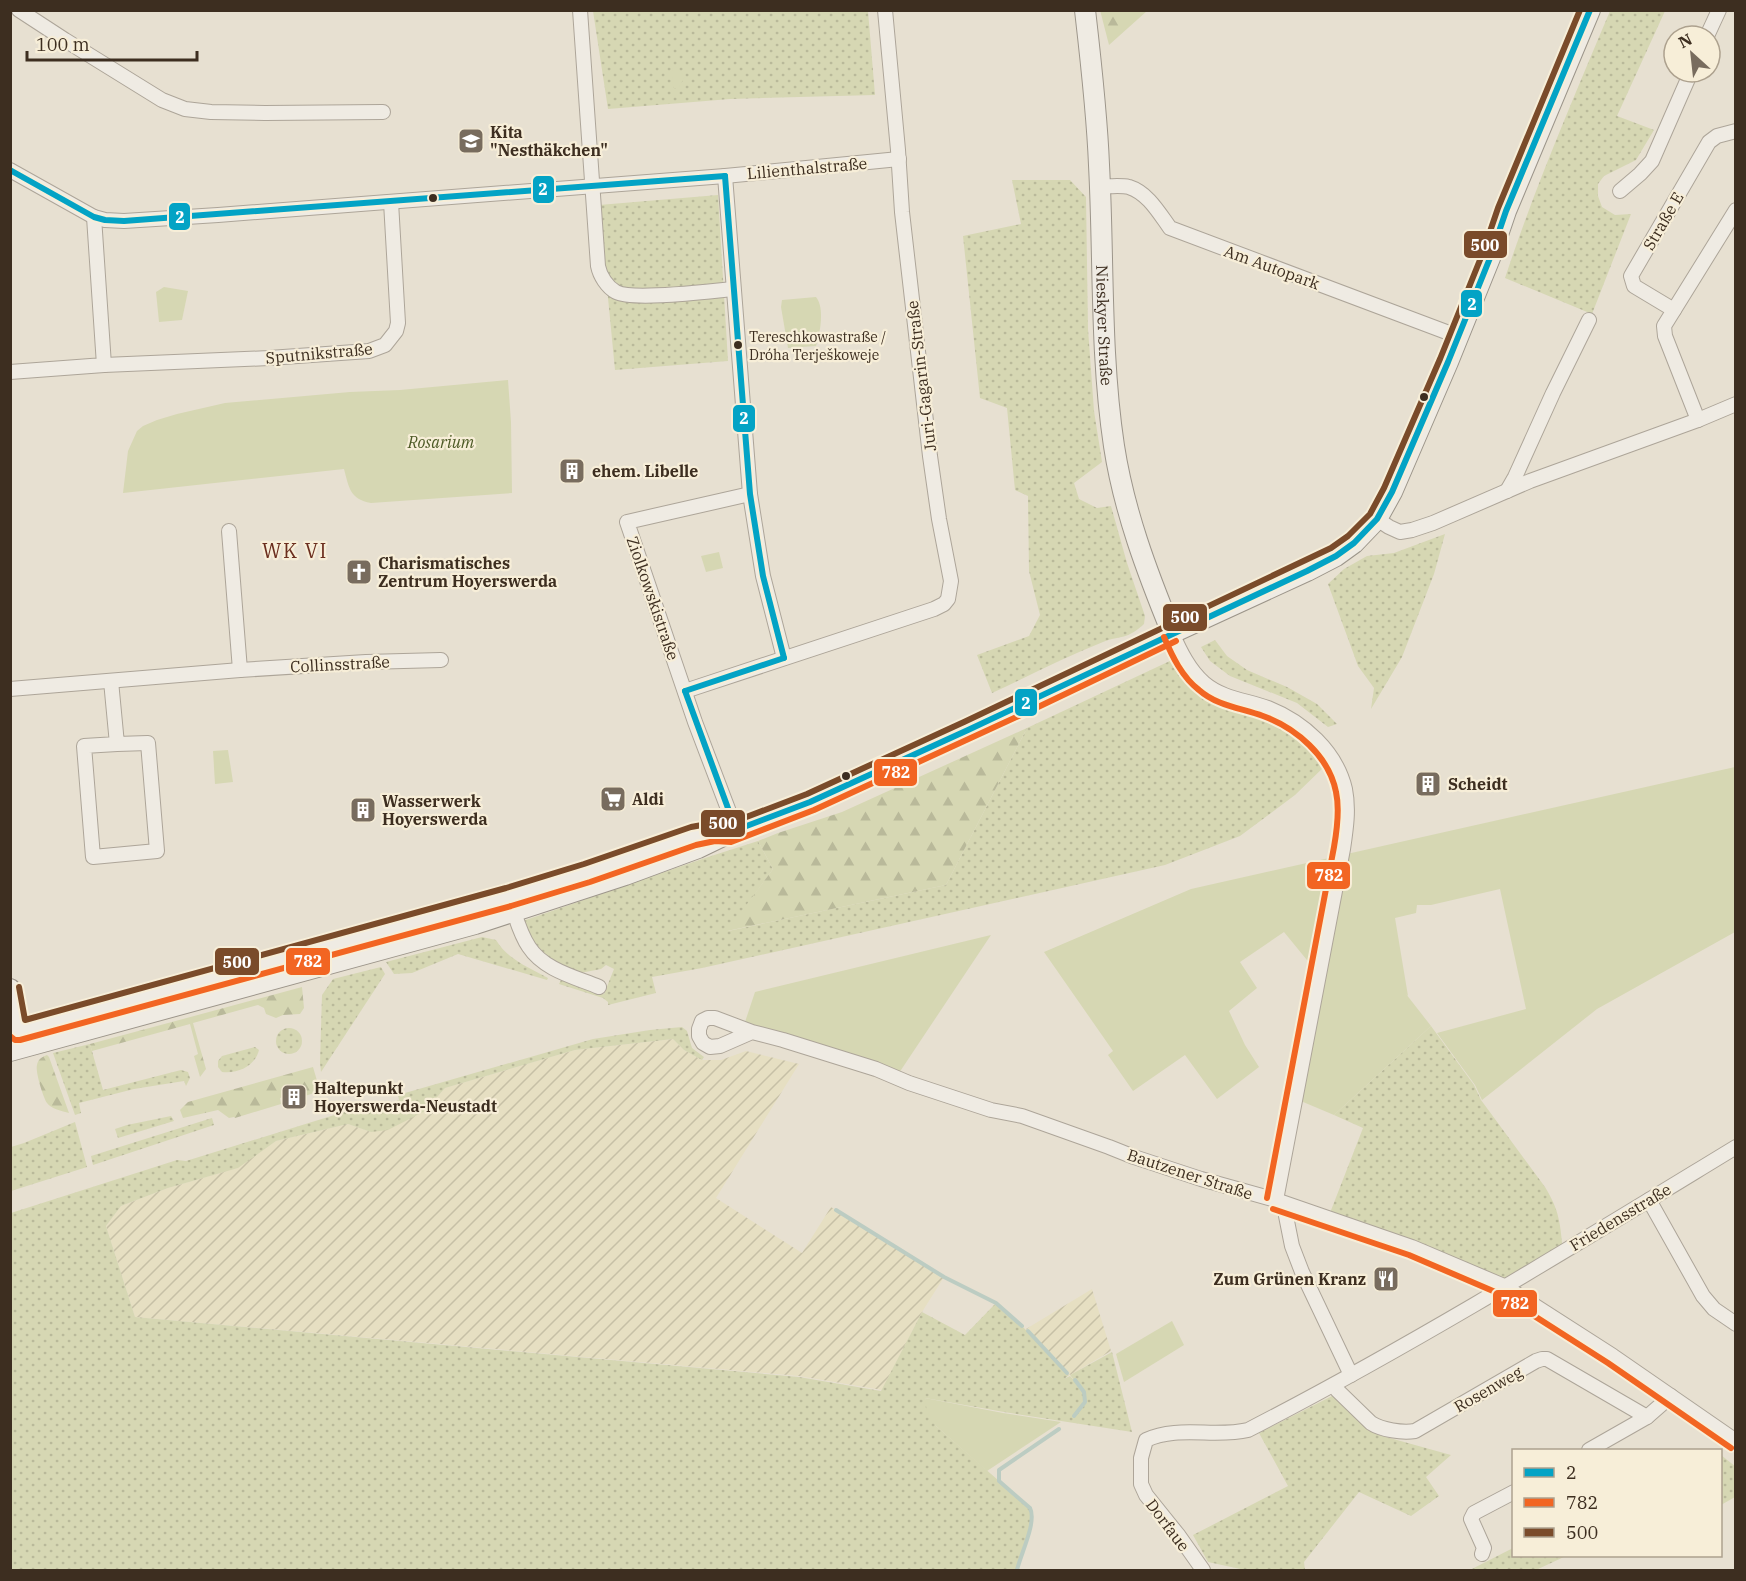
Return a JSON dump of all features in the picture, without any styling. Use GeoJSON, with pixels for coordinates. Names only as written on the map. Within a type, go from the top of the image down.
{"type":"FeatureCollection","features":[{"type":"Feature","properties":{"kind":"main road","name":"Nieskyer Straße"},"geometry":{"type":"LineString","coordinates":[[1085,10],[1100,186],[1104,351],[1115,449],[1146,570],[1172,633]]}},
{"type":"Feature","properties":{"kind":"main road"},"geometry":{"type":"LineString","coordinates":[[10,989],[15,1041],[511,904],[587,873],[694,836],[732,831],[810,802],[1336,556],[1354,543],[1377,519],[1392,492],[1590,10]]}},
{"type":"Feature","properties":{"kind":"street"},"geometry":{"type":"LineString","coordinates":[[10,20],[18,10],[162,100],[185,109],[265,113],[383,112]]}},
{"type":"Feature","properties":{"kind":"street"},"geometry":{"type":"LineString","coordinates":[[580,10],[599,271],[615,292],[634,296],[733,290]]}},
{"type":"Feature","properties":{"kind":"street","name":"Juri-Gagarin-Straße"},"geometry":{"type":"LineString","coordinates":[[784,658],[934,609],[944,604],[950,592],[951,582],[939,519],[902,212],[885,10]]}},
{"type":"Feature","properties":{"kind":"street"},"geometry":{"type":"LineString","coordinates":[[1713,24],[1719,10]]}},
{"type":"Feature","properties":{"kind":"street"},"geometry":{"type":"LineString","coordinates":[[1620,191],[1652,161],[1686,84]]}},
{"type":"Feature","properties":{"kind":"street","name":"Straße E"},"geometry":{"type":"LineString","coordinates":[[1674,310],[1634,286],[1631,276],[1709,142],[1717,136],[1736,131]]}},
{"type":"Feature","properties":{"kind":"street","name":"Lilienthalstraße"},"geometry":{"type":"LineString","coordinates":[[10,170],[94,217],[105,220],[137,220],[592,187],[899,159]]}},
{"type":"Feature","properties":{"kind":"street"},"geometry":{"type":"LineString","coordinates":[[685,691],[784,658],[763,576],[750,494],[725,176]]}},
{"type":"Feature","properties":{"kind":"street","name":"Am Autopark"},"geometry":{"type":"LineString","coordinates":[[1100,186],[1122,186],[1137,191],[1154,206],[1170,228],[1457,336]]}},
{"type":"Feature","properties":{"kind":"street","name":"Sputnikstraße"},"geometry":{"type":"LineString","coordinates":[[10,372],[369,351],[385,345],[396,332],[398,323],[391,202]]}},
{"type":"Feature","properties":{"kind":"street"},"geometry":{"type":"LineString","coordinates":[[1698,420],[1665,336],[1664,326],[1736,210]]}},
{"type":"Feature","properties":{"kind":"street"},"geometry":{"type":"LineString","coordinates":[[94,217],[104,365]]}},
{"type":"Feature","properties":{"kind":"street"},"geometry":{"type":"LineString","coordinates":[[1507,491],[1589,320]]}},
{"type":"Feature","properties":{"kind":"street"},"geometry":{"type":"LineString","coordinates":[[1377,519],[1401,532],[1412,530],[1507,491],[1736,404]]}},
{"type":"Feature","properties":{"kind":"street","name":"Ziolkowskistraße"},"geometry":{"type":"LineString","coordinates":[[732,831],[627,522],[750,494]]}},
{"type":"Feature","properties":{"kind":"street"},"geometry":{"type":"LineString","coordinates":[[229,531],[240,670]]}},
{"type":"Feature","properties":{"kind":"street"},"geometry":{"type":"LineString","coordinates":[[1172,633],[1192,671],[1205,684],[1230,698],[1256,704],[1279,714],[1305,730],[1322,745],[1333,761],[1344,788],[1347,810],[1345,834],[1283,1203],[1292,1246],[1302,1272],[1351,1375]]}},
{"type":"Feature","properties":{"kind":"street","name":"Collinsstraße"},"geometry":{"type":"LineString","coordinates":[[10,689],[240,670],[441,660]]}},
{"type":"Feature","properties":{"kind":"street"},"geometry":{"type":"LineString","coordinates":[[111,681],[117,744]]}},
{"type":"Feature","properties":{"kind":"street"},"geometry":{"type":"LineString","coordinates":[[148,743],[157,851],[93,857],[84,746],[117,744],[148,743]]}},
{"type":"Feature","properties":{"kind":"street"},"geometry":{"type":"LineString","coordinates":[[511,904],[521,933],[530,949],[542,961],[554,969],[599,987]]}},
{"type":"Feature","properties":{"kind":"street","name":"Bautzener Straße"},"geometry":{"type":"LineString","coordinates":[[752,1032],[876,1069],[909,1083],[991,1110],[1022,1116],[1134,1157],[1283,1203],[1412,1247],[1504,1286],[1613,1356],[1736,1441]]}},
{"type":"Feature","properties":{"kind":"street","name":"Friedensstraße"},"geometry":{"type":"LineString","coordinates":[[1504,1286],[1736,1147]]}},
{"type":"Feature","properties":{"kind":"street"},"geometry":{"type":"LineString","coordinates":[[1649,1200],[1703,1296],[1714,1309],[1736,1324]]}},
{"type":"Feature","properties":{"kind":"street"},"geometry":{"type":"LineString","coordinates":[[1334,1385],[1504,1286]]}},
{"type":"Feature","properties":{"kind":"street","name":"Rosenweg"},"geometry":{"type":"LineString","coordinates":[[1334,1385],[1371,1423],[1407,1432],[1414,1431],[1536,1361],[1547,1359],[1647,1417]]}},
{"type":"Feature","properties":{"kind":"street","name":"Dorfaue"},"geometry":{"type":"LineString","coordinates":[[1202,1570],[1179,1536],[1146,1495],[1141,1484],[1141,1458],[1146,1440],[1155,1436],[1185,1432],[1234,1433],[1248,1430],[1334,1385]]}},
{"type":"Feature","properties":{"kind":"street"},"geometry":{"type":"LineString","coordinates":[[1591,1449],[1647,1417],[1671,1396]]}},
{"type":"Feature","properties":{"kind":"street"},"geometry":{"type":"LineString","coordinates":[[1482,1554],[1484,1548],[1471,1519],[1474,1513],[1512,1493]]}},
{"type":"Feature","properties":{"kind":"shaded area"},"geometry":{"type":"Polygon","coordinates":[[[673,1039],[684,1050],[702,1060],[721,1060],[746,1051],[799,1064],[716,1198],[802,1253],[831,1207],[944,1277],[922,1312],[882,1390],[799,1376],[135,1317],[106,1226],[121,1206],[168,1188],[237,1168],[276,1141],[348,1124],[371,1132],[425,1111],[445,1088],[575,1050],[673,1039]]]}},
{"type":"Feature","properties":{"kind":"shaded area"},"geometry":{"type":"Polygon","coordinates":[[[1092,1289],[1111,1351],[1070,1375],[1026,1329],[1092,1289]]]}},
{"type":"Feature","properties":{"kind":"green space"},"geometry":{"type":"Polygon","coordinates":[[[1100,10],[1147,10],[1147,11],[1109,45],[1100,10]]]}},
{"type":"Feature","properties":{"kind":"green space"},"geometry":{"type":"Polygon","coordinates":[[[593,11],[868,11],[875,95],[730,99],[608,109],[593,11]]]}},
{"type":"Feature","properties":{"kind":"green space"},"geometry":{"type":"Polygon","coordinates":[[[1610,11],[1665,11],[1617,116],[1654,130],[1636,160],[1604,176],[1598,184],[1598,196],[1602,207],[1615,215],[1631,214],[1592,314],[1505,278],[1568,110],[1610,11]]]}},
{"type":"Feature","properties":{"kind":"green space"},"geometry":{"type":"Polygon","coordinates":[[[673,67],[676,67],[685,77],[678,88],[674,88],[672,84],[673,67]]]}},
{"type":"Feature","properties":{"kind":"green space"},"geometry":{"type":"Polygon","coordinates":[[[1012,180],[1070,180],[1086,197],[1088,329],[1094,411],[1102,462],[1074,483],[1079,499],[1097,508],[1111,506],[1145,616],[1144,624],[1133,633],[1103,642],[992,693],[977,655],[1029,636],[1040,615],[1029,571],[1028,496],[1015,490],[1007,408],[980,398],[963,236],[1021,224],[1012,180]]]}},
{"type":"Feature","properties":{"kind":"green space"},"geometry":{"type":"Polygon","coordinates":[[[718,195],[728,361],[615,370],[599,205],[718,195]]]}},
{"type":"Feature","properties":{"kind":"green space"},"geometry":{"type":"Polygon","coordinates":[[[164,287],[188,291],[182,320],[159,322],[156,292],[164,287]]]}},
{"type":"Feature","properties":{"kind":"green space"},"geometry":{"type":"Polygon","coordinates":[[[816,297],[821,314],[816,346],[788,348],[781,307],[782,300],[816,297]]]}},
{"type":"Feature","properties":{"kind":"green space","name":"Rosarium"},"geometry":{"type":"Polygon","coordinates":[[[508,380],[512,493],[371,503],[359,499],[352,492],[344,469],[123,493],[128,451],[137,431],[157,420],[177,414],[225,403],[508,380]]]}},
{"type":"Feature","properties":{"kind":"green space"},"geometry":{"type":"Polygon","coordinates":[[[1445,534],[1434,574],[1402,657],[1371,709],[1374,688],[1358,666],[1328,584],[1344,569],[1367,556],[1394,553],[1445,534]]]}},
{"type":"Feature","properties":{"kind":"green space"},"geometry":{"type":"Polygon","coordinates":[[[719,552],[723,568],[706,572],[701,556],[719,552]]]}},
{"type":"Feature","properties":{"kind":"green space"},"geometry":{"type":"Polygon","coordinates":[[[1215,640],[1227,656],[1247,670],[1287,687],[1317,704],[1337,724],[1328,727],[1297,703],[1230,676],[1210,661],[1201,647],[1215,640]]]}},
{"type":"Feature","properties":{"kind":"green space"},"geometry":{"type":"Polygon","coordinates":[[[1172,660],[1183,678],[1201,695],[1225,705],[1275,719],[1286,725],[1303,739],[1326,765],[1295,795],[1240,836],[1165,865],[702,968],[652,977],[656,993],[608,1005],[603,998],[559,984],[561,980],[604,994],[614,969],[606,965],[601,969],[575,974],[543,957],[520,922],[758,841],[773,869],[728,931],[946,885],[1027,728],[1172,660]]]}},
{"type":"Feature","properties":{"kind":"green space"},"geometry":{"type":"Polygon","coordinates":[[[1027,728],[946,885],[727,931],[773,869],[758,841],[842,812],[1027,728]]]}},
{"type":"Feature","properties":{"kind":"green space"},"geometry":{"type":"Polygon","coordinates":[[[228,750],[233,782],[215,784],[213,751],[228,750]]]}},
{"type":"Feature","properties":{"kind":"green space"},"geometry":{"type":"Polygon","coordinates":[[[1735,767],[1735,932],[1597,1009],[1482,1100],[1475,1085],[1437,1033],[1526,1009],[1500,889],[1431,905],[1417,905],[1416,913],[1395,918],[1408,996],[1406,994],[1431,1026],[1334,1115],[1296,1099],[1320,976],[1284,932],[1240,962],[1257,988],[1229,1011],[1245,1045],[1259,1067],[1217,1099],[1185,1055],[1133,1091],[1108,1055],[1113,1051],[1044,952],[1191,889],[1735,767]]]}},
{"type":"Feature","properties":{"kind":"green space"},"geometry":{"type":"Polygon","coordinates":[[[991,935],[899,1073],[745,1022],[755,992],[991,935]]]}},
{"type":"Feature","properties":{"kind":"green space"},"geometry":{"type":"Polygon","coordinates":[[[482,937],[496,940],[513,958],[548,978],[547,980],[458,954],[412,973],[394,974],[386,962],[482,937]]]}},
{"type":"Feature","properties":{"kind":"green space"},"geometry":{"type":"Polygon","coordinates":[[[381,967],[385,974],[321,1072],[322,995],[333,979],[381,967]]]}},
{"type":"Feature","properties":{"kind":"green space"},"geometry":{"type":"Polygon","coordinates":[[[302,987],[304,1008],[300,1014],[283,1015],[276,1018],[266,1014],[264,1008],[258,1005],[193,1023],[206,1069],[200,1077],[194,1056],[198,1054],[190,1024],[92,1051],[90,1044],[302,987]]]}},
{"type":"Feature","properties":{"kind":"green space"},"geometry":{"type":"Polygon","coordinates":[[[1431,1026],[1474,1085],[1481,1100],[1545,1187],[1558,1218],[1563,1251],[1504,1286],[1328,1218],[1363,1128],[1334,1115],[1431,1026]]]}},
{"type":"Feature","properties":{"kind":"green space"},"geometry":{"type":"Polygon","coordinates":[[[682,1027],[687,1031],[692,1048],[704,1057],[702,1060],[684,1050],[673,1039],[575,1050],[445,1088],[425,1111],[388,1130],[371,1132],[348,1124],[276,1141],[238,1168],[168,1188],[121,1206],[106,1226],[135,1317],[799,1377],[881,1391],[922,1312],[965,1335],[996,1303],[1023,1327],[1069,1375],[1064,1379],[1070,1376],[1079,1386],[1070,1375],[1112,1352],[1132,1432],[925,1398],[936,1426],[1030,1508],[1032,1514],[1030,1530],[1017,1570],[10,1570],[11,1213],[177,1160],[186,1161],[373,1103],[375,1108],[399,1100],[398,1095],[593,1039],[682,1027]]]}},
{"type":"Feature","properties":{"kind":"green space"},"geometry":{"type":"Polygon","coordinates":[[[289,1028],[298,1032],[302,1041],[298,1050],[289,1054],[280,1050],[276,1041],[280,1032],[289,1028]]]}},
{"type":"Feature","properties":{"kind":"green space"},"geometry":{"type":"Polygon","coordinates":[[[90,1044],[103,1090],[181,1070],[188,1072],[190,1078],[186,1086],[184,1081],[134,1089],[79,1103],[81,1113],[75,1115],[53,1053],[90,1044]]]}},
{"type":"Feature","properties":{"kind":"green space"},"geometry":{"type":"Polygon","coordinates":[[[255,1047],[259,1050],[257,1056],[245,1068],[234,1072],[222,1072],[218,1067],[218,1061],[222,1056],[255,1047]]]}},
{"type":"Feature","properties":{"kind":"green space"},"geometry":{"type":"Polygon","coordinates":[[[47,1055],[69,1113],[51,1107],[43,1095],[37,1068],[39,1060],[47,1055]]]}},
{"type":"Feature","properties":{"kind":"green space"},"geometry":{"type":"Polygon","coordinates":[[[313,1067],[320,1091],[305,1096],[302,1091],[280,1098],[281,1104],[235,1118],[229,1118],[218,1110],[183,1118],[180,1110],[188,1102],[313,1067]]]}},
{"type":"Feature","properties":{"kind":"green space"},"geometry":{"type":"Polygon","coordinates":[[[171,1116],[174,1121],[118,1138],[115,1129],[127,1125],[171,1116]]]}},
{"type":"Feature","properties":{"kind":"green space"},"geometry":{"type":"Polygon","coordinates":[[[212,1118],[214,1125],[93,1165],[91,1156],[212,1118]]]}},
{"type":"Feature","properties":{"kind":"green space"},"geometry":{"type":"Polygon","coordinates":[[[75,1122],[87,1167],[11,1191],[11,1147],[75,1122]]]}},
{"type":"Feature","properties":{"kind":"green space"},"geometry":{"type":"Polygon","coordinates":[[[1172,1321],[1184,1345],[1124,1382],[1116,1354],[1172,1321]]]}},
{"type":"Feature","properties":{"kind":"green space"},"geometry":{"type":"Polygon","coordinates":[[[1334,1395],[1379,1435],[1451,1455],[1426,1477],[1439,1496],[1411,1516],[1359,1492],[1304,1562],[1305,1570],[1245,1570],[1208,1562],[1193,1535],[1288,1486],[1259,1433],[1334,1395]]]}},
{"type":"Feature","properties":{"kind":"green space"},"geometry":{"type":"Polygon","coordinates":[[[925,1398],[1061,1422],[987,1471],[936,1426],[927,1413],[925,1398]]]}},
{"type":"Feature","properties":{"kind":"green space"},"geometry":{"type":"Polygon","coordinates":[[[1722,1456],[1736,1467],[1735,1497],[1722,1504],[1722,1456]]]}},
{"type":"Feature","properties":{"kind":"green space"},"geometry":{"type":"Polygon","coordinates":[[[1512,1549],[1512,1557],[1564,1557],[1536,1570],[1470,1570],[1512,1549]]]}},
{"type":"Feature","properties":{"kind":"waterway"},"geometry":{"type":"LineString","coordinates":[[836,1210],[944,1277],[996,1303],[1022,1326]]}},
{"type":"Feature","properties":{"kind":"waterway"},"geometry":{"type":"LineString","coordinates":[[1028,1331],[1067,1373]]}},
{"type":"Feature","properties":{"kind":"waterway"},"geometry":{"type":"LineString","coordinates":[[1074,1416],[1085,1402],[1084,1392],[1075,1380]]}},
{"type":"Feature","properties":{"kind":"waterway"},"geometry":{"type":"LineString","coordinates":[[1017,1570],[1030,1529],[1032,1514],[1030,1508],[999,1481],[999,1470],[1059,1429]]}},
{"type":"Feature","properties":{"kind":"transit line","name":"500"},"geometry":{"type":"LineString","coordinates":[[19,987],[25,1020],[506,888],[691,827],[713,823],[728,824],[807,794],[1331,548],[1348,536],[1370,514],[1384,488],[1440,359],[1482,255],[1498,208],[1580,10]]}},
{"type":"Feature","properties":{"kind":"transit line","name":"2"},"geometry":{"type":"LineString","coordinates":[[736,830],[810,802],[968,730],[1307,571],[1336,556],[1354,543],[1377,519],[1392,492],[1448,362],[1490,258],[1506,211],[1590,10]]}},
{"type":"Feature","properties":{"kind":"transit line","name":"2"},"geometry":{"type":"LineString","coordinates":[[10,170],[94,217],[124,221],[725,176]]}},
{"type":"Feature","properties":{"kind":"transit line","name":"2"},"geometry":{"type":"LineString","coordinates":[[725,176],[750,494],[763,576],[784,658]]}},
{"type":"Feature","properties":{"kind":"transit line","name":"782"},"geometry":{"type":"LineString","coordinates":[[1164,637],[1183,673],[1206,695],[1221,703],[1275,721],[1309,745],[1326,767],[1336,792],[1338,813],[1335,840],[1267,1198]]}},
{"type":"Feature","properties":{"kind":"transit line","name":"782"},"geometry":{"type":"LineString","coordinates":[[10,1036],[15,1040],[20,1040],[511,906],[590,882],[696,845],[715,841],[731,842],[814,810],[1176,641]]}},
{"type":"Feature","properties":{"kind":"transit line","name":"2"},"geometry":{"type":"LineString","coordinates":[[685,691],[784,658]]}},
{"type":"Feature","properties":{"kind":"transit line","name":"2"},"geometry":{"type":"LineString","coordinates":[[685,691],[736,830]]}},
{"type":"Feature","properties":{"kind":"transit line","name":"782"},"geometry":{"type":"LineString","coordinates":[[1273,1209],[1409,1255],[1500,1294],[1608,1363],[1731,1448]]}},
{"type":"Feature","properties":{"kind":"place","name":"Kita \"Nesthäkchen\""},"geometry":{"type":"Point","coordinates":[471,141]}},
{"type":"Feature","properties":{"kind":"place","name":"Tereschkowastraße / Dróha Terješkoweje"},"geometry":{"type":"Point","coordinates":[738,345]}},
{"type":"Feature","properties":{"kind":"place","name":"ehem. Libelle"},"geometry":{"type":"Point","coordinates":[572,471]}},
{"type":"Feature","properties":{"kind":"place","name":"Charismatisches Zentrum Hoyerswerda"},"geometry":{"type":"Point","coordinates":[359,572]}},
{"type":"Feature","properties":{"kind":"place","name":"Scheidt"},"geometry":{"type":"Point","coordinates":[1428,784]}},
{"type":"Feature","properties":{"kind":"place","name":"Aldi"},"geometry":{"type":"Point","coordinates":[613,799]}},
{"type":"Feature","properties":{"kind":"place","name":"Wasserwerk Hoyerswerda"},"geometry":{"type":"Point","coordinates":[363,810]}},
{"type":"Feature","properties":{"kind":"place","name":"Haltepunkt Hoyerswerda-Neustadt"},"geometry":{"type":"Point","coordinates":[294,1097]}},
{"type":"Feature","properties":{"kind":"place","name":"Zum Grünen Kranz"},"geometry":{"type":"Point","coordinates":[1386,1279]}},
{"type":"Feature","properties":{"kind":"district","name":"WK VI"},"geometry":{"type":"Point","coordinates":[295,550]}}]}
